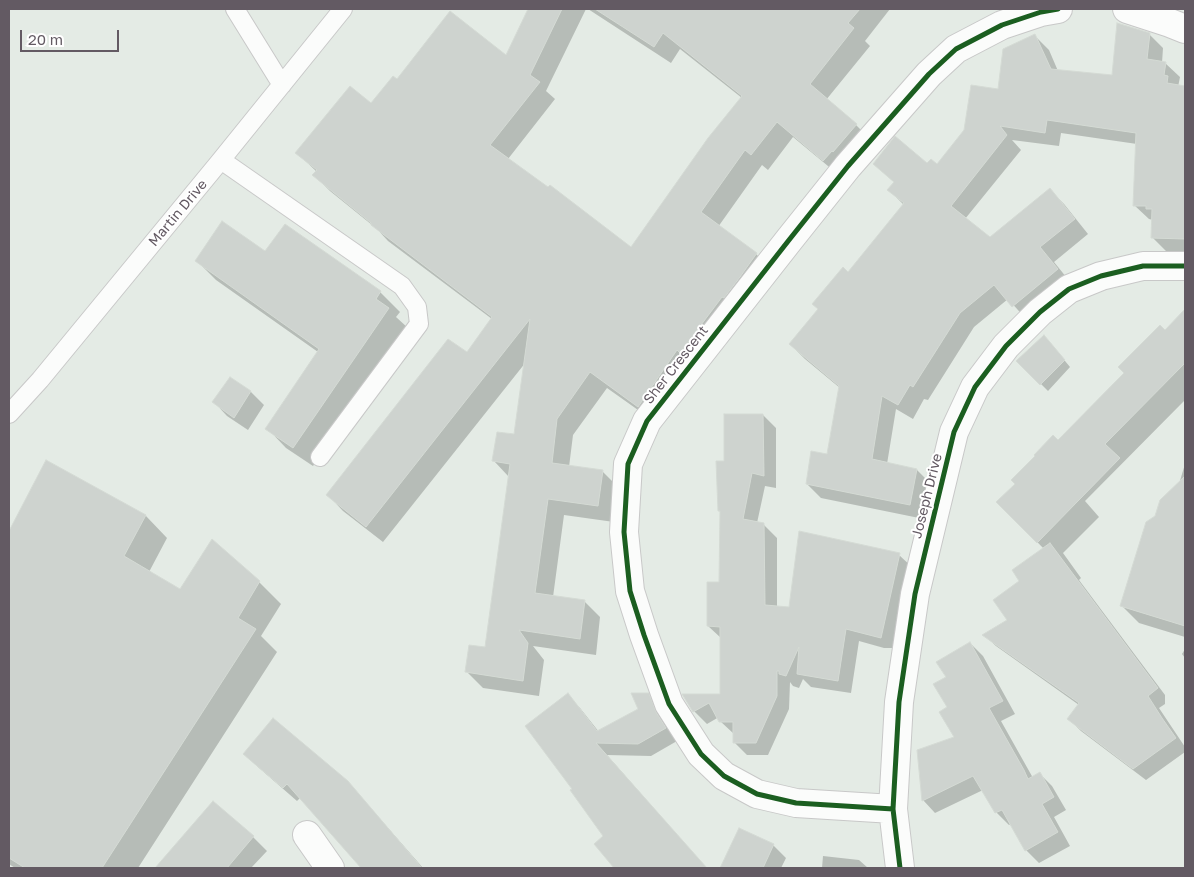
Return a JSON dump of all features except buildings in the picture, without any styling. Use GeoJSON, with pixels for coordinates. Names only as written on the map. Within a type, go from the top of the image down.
{"type":"FeatureCollection","features":[{"type":"Feature","properties":{"kind":"street","name":"Sher Crescent"},"geometry":{"type":"LineString","coordinates":[[893,809],[796,803],[757,794],[724,776],[700,754],[669,704],[630,591],[624,532],[628,464],[647,422],[848,166],[929,74],[956,49],[1002,17],[1058,9]]}},
{"type":"Feature","properties":{"kind":"street"},"geometry":{"type":"LineString","coordinates":[[1127,9],[1185,30]]}},
{"type":"Feature","properties":{"kind":"street","name":"Joseph Drive"},"geometry":{"type":"LineString","coordinates":[[900,868],[893,809],[899,702],[915,594],[954,432],[975,387],[1006,346],[1040,312],[1069,289],[1101,276],[1143,266],[1185,266]]}},
{"type":"Feature","properties":{"kind":"street"},"geometry":{"type":"LineString","coordinates":[[307,835],[330,868]]}},
{"type":"Feature","properties":{"kind":"lane"},"geometry":{"type":"LineString","coordinates":[[235,9],[282,85]]}},
{"type":"Feature","properties":{"kind":"lane","name":"Martin Drive"},"geometry":{"type":"LineString","coordinates":[[9,414],[40,380],[343,9]]}},
{"type":"Feature","properties":{"kind":"lane"},"geometry":{"type":"LineString","coordinates":[[221,160],[402,286],[417,307],[419,324],[320,456]]}},
{"type":"Feature","properties":{"kind":"cycle path"},"geometry":{"type":"LineString","coordinates":[[893,809],[796,803],[757,794],[724,776],[701,754],[669,704],[630,591],[624,532],[628,464],[647,421],[848,166],[929,74],[956,49],[1002,25],[1041,12],[1058,9]]}},
{"type":"Feature","properties":{"kind":"cycle path"},"geometry":{"type":"LineString","coordinates":[[900,868],[893,809],[899,702],[915,594],[954,432],[975,387],[1006,346],[1040,312],[1069,289],[1101,276],[1143,266],[1185,266]]}}]}
